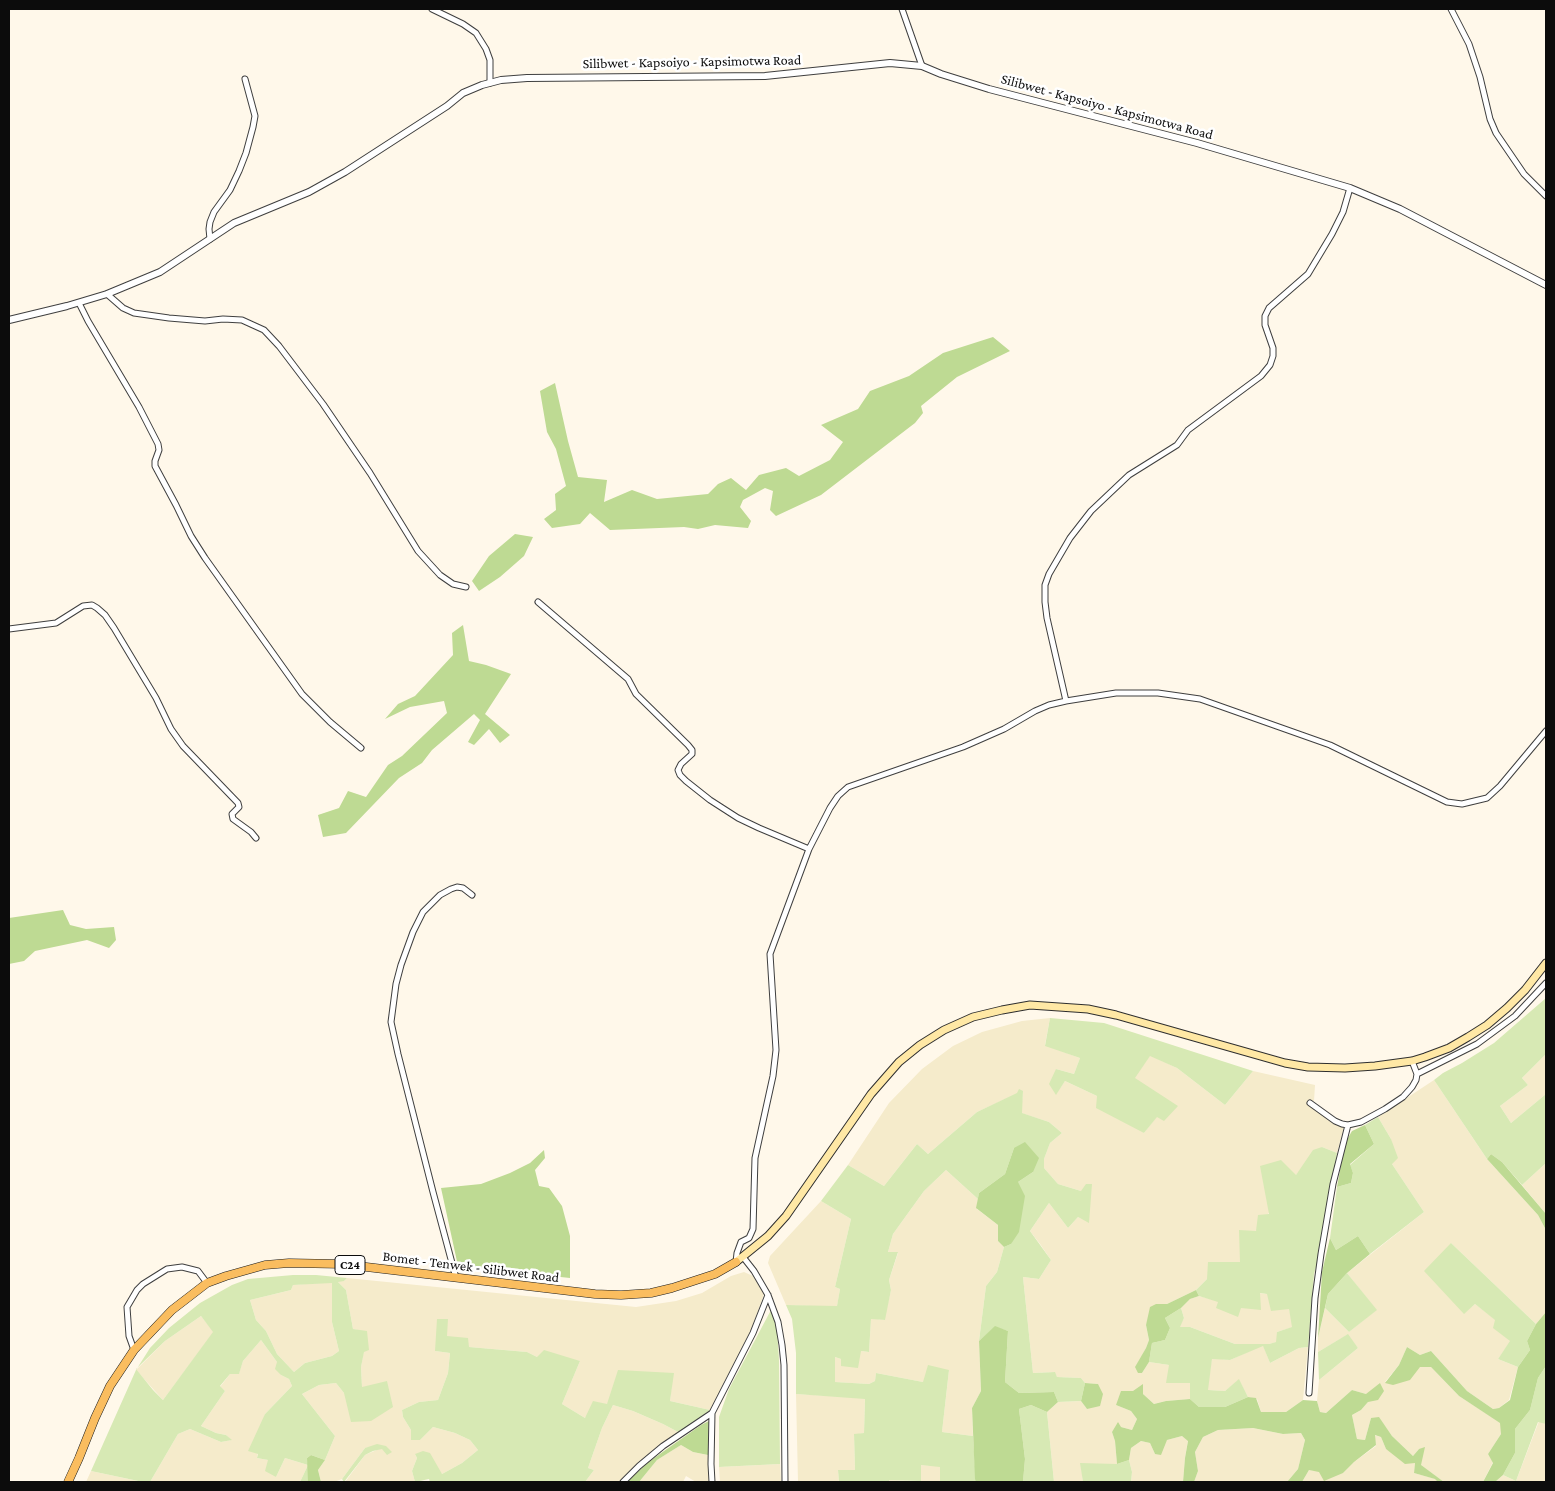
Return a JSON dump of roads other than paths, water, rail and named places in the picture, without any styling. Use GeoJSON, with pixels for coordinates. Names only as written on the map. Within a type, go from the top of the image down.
{"type":"FeatureCollection","features":[{"type":"Feature","properties":{"kind":"main road","name":"C24"},"geometry":{"type":"LineString","coordinates":[[739,1259],[768,1236],[786,1216],[871,1094],[899,1062],[920,1045],[944,1030],[973,1018],[1030,1005],[1088,1009],[1116,1015],[1285,1063],[1308,1067],[1345,1068],[1375,1066],[1412,1061],[1449,1048],[1468,1037],[1487,1025],[1507,1008],[1525,990],[1546,964]]}},
{"type":"Feature","properties":{"kind":"main road","name":"Bomet - Tenwek - Silibwet Road"},"geometry":{"type":"LineString","coordinates":[[68,1482],[94,1418],[106,1394],[134,1350],[172,1310],[207,1283],[244,1270],[308,1262],[340,1264],[595,1294],[621,1295],[650,1293],[672,1288],[715,1274],[739,1259]]}},
{"type":"Feature","properties":{"kind":"street"},"geometry":{"type":"LineString","coordinates":[[432,9],[463,24],[476,33],[486,49],[490,60],[490,83]]}},
{"type":"Feature","properties":{"kind":"street"},"geometry":{"type":"LineString","coordinates":[[902,9],[922,66]]}},
{"type":"Feature","properties":{"kind":"street"},"geometry":{"type":"LineString","coordinates":[[1451,9],[1469,44],[1480,77],[1490,119],[1496,133],[1524,174],[1546,196]]}},
{"type":"Feature","properties":{"kind":"street","name":"Silibwet - Kapsoiyo - Kapsimotwa Road"},"geometry":{"type":"LineString","coordinates":[[9,320],[79,303],[107,294],[160,272],[234,223],[309,192],[345,172],[447,106],[463,93],[500,80],[527,78],[765,76],[890,63],[922,66],[989,89],[1197,144],[1350,188],[1400,209],[1546,285]]}},
{"type":"Feature","properties":{"kind":"street"},"geometry":{"type":"LineString","coordinates":[[210,239],[210,222],[214,212],[230,190],[239,171],[253,127],[255,116],[246,79]]}},
{"type":"Feature","properties":{"kind":"street"},"geometry":{"type":"LineString","coordinates":[[1066,701],[1047,618],[1045,602],[1049,574],[1070,538],[1091,511],[1123,480],[1177,444],[1188,430],[1261,376],[1270,365],[1274,356],[1265,325],[1265,316],[1269,308],[1308,274],[1343,212],[1350,188]]}},
{"type":"Feature","properties":{"kind":"street"},"geometry":{"type":"LineString","coordinates":[[107,294],[123,308],[134,313],[205,322],[223,319],[242,320],[264,330],[279,346],[323,404],[370,472],[418,551],[440,575],[453,584],[466,587]]}},
{"type":"Feature","properties":{"kind":"street"},"geometry":{"type":"LineString","coordinates":[[79,303],[154,437],[159,450],[155,461],[156,466],[191,536],[302,694],[330,722],[361,748]]}},
{"type":"Feature","properties":{"kind":"street"},"geometry":{"type":"LineString","coordinates":[[538,602],[628,679],[636,694],[688,745],[692,750],[692,754],[681,764],[678,770],[680,776],[710,800],[738,818],[809,848]]}},
{"type":"Feature","properties":{"kind":"street"},"geometry":{"type":"LineString","coordinates":[[9,628],[56,623],[84,606],[92,605],[97,608],[105,615],[114,628],[156,698],[171,729],[183,746],[238,803],[239,807],[232,814],[233,819],[256,838]]}},
{"type":"Feature","properties":{"kind":"street"},"geometry":{"type":"LineString","coordinates":[[785,1482],[784,1365],[778,1322],[768,1295],[754,1270],[739,1259],[737,1253],[741,1242],[749,1238],[753,1229],[755,1158],[773,1076],[776,1050],[770,954],[809,848],[838,796],[848,787],[963,747],[1035,711],[1066,701],[1116,693],[1158,693],[1200,699],[1330,745],[1448,802],[1462,804],[1487,798],[1500,786],[1546,731]]}},
{"type":"Feature","properties":{"kind":"street"},"geometry":{"type":"LineString","coordinates":[[456,1278],[391,1022],[396,984],[401,965],[413,932],[423,912],[440,895],[451,889],[462,888],[472,894]]}},
{"type":"Feature","properties":{"kind":"street"},"geometry":{"type":"LineString","coordinates":[[1416,1074],[1478,1044],[1516,1016],[1546,983]]}},
{"type":"Feature","properties":{"kind":"street"},"geometry":{"type":"LineString","coordinates":[[1310,1103],[1335,1121],[1348,1125],[1360,1122],[1403,1097],[1412,1087],[1416,1080],[1416,1074],[1412,1061]]}},
{"type":"Feature","properties":{"kind":"street"},"geometry":{"type":"LineString","coordinates":[[1309,1393],[1315,1298],[1321,1254],[1333,1184],[1348,1125]]}},
{"type":"Feature","properties":{"kind":"street"},"geometry":{"type":"LineString","coordinates":[[134,1350],[129,1336],[127,1307],[143,1284],[167,1270],[182,1267],[198,1271],[207,1283]]}},
{"type":"Feature","properties":{"kind":"street"},"geometry":{"type":"LineString","coordinates":[[712,1482],[712,1413],[753,1333],[768,1295]]}},
{"type":"Feature","properties":{"kind":"street"},"geometry":{"type":"LineString","coordinates":[[623,1482],[663,1446],[712,1413]]}}]}
